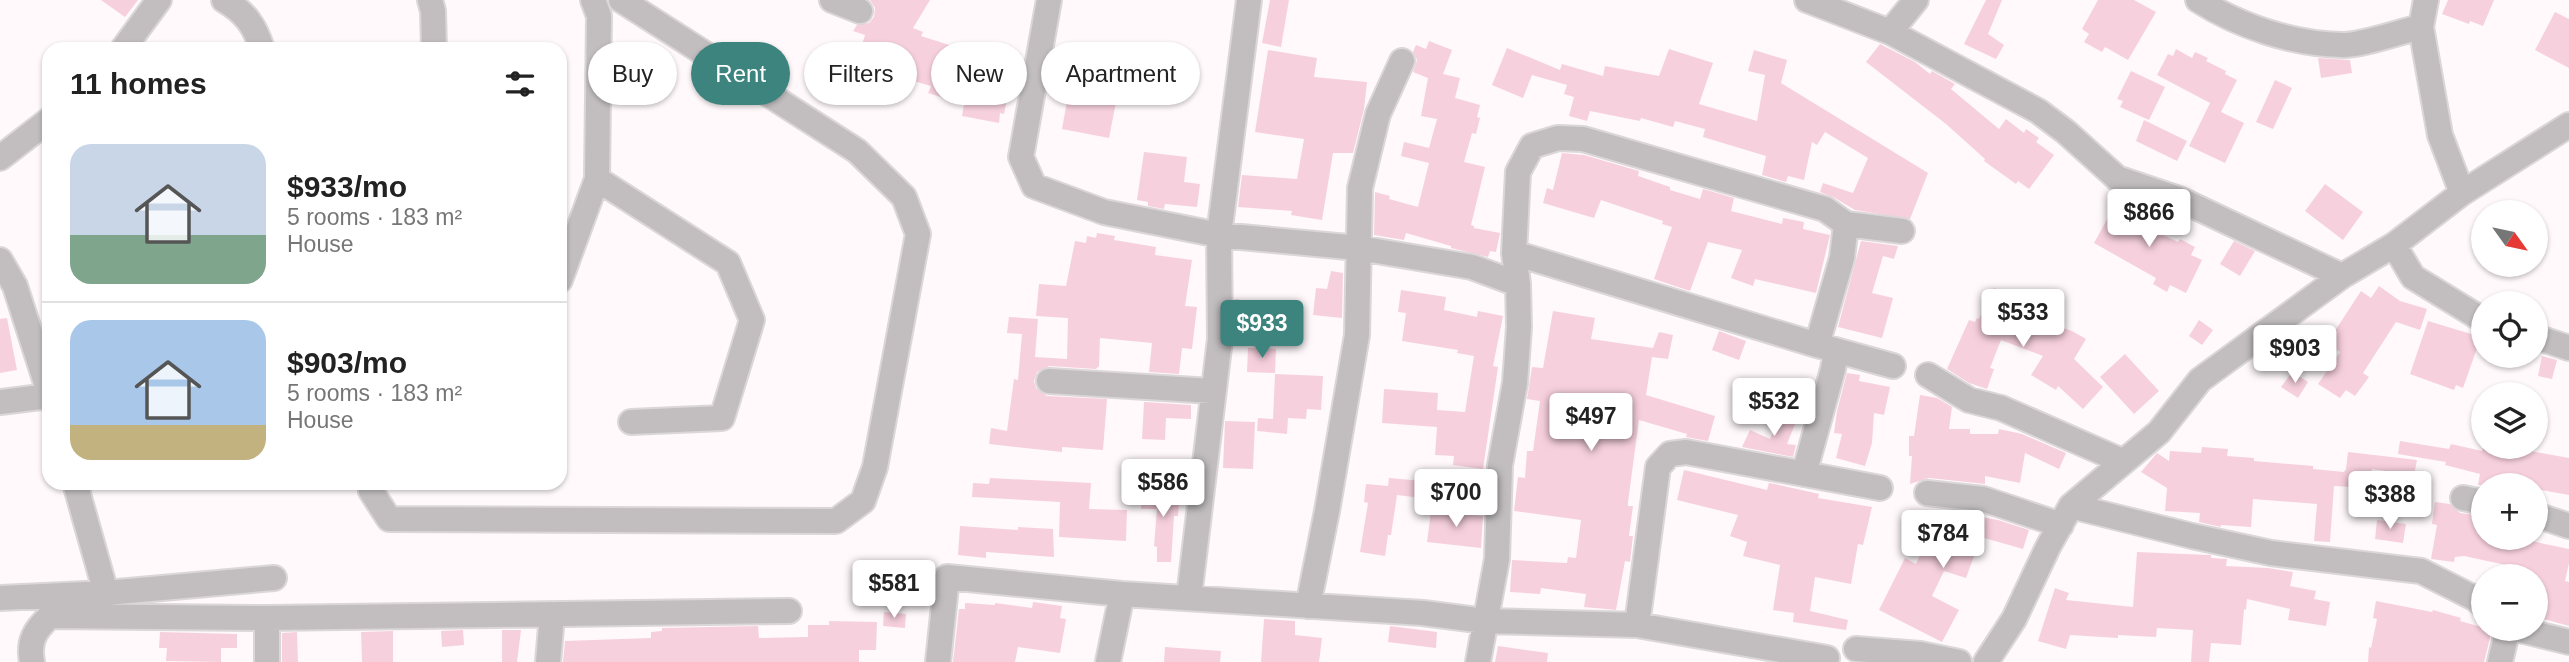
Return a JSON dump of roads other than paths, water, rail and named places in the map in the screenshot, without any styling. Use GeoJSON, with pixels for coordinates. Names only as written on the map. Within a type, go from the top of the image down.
{"type":"FeatureCollection","features":[{"type":"Feature","properties":{"kind":"street"},"geometry":{"type":"LineString","coordinates":[[127,42],[159,0]]}},
{"type":"Feature","properties":{"kind":"street"},"geometry":{"type":"LineString","coordinates":[[224,0],[246,16],[256,28],[260,42]]}},
{"type":"Feature","properties":{"kind":"street"},"geometry":{"type":"LineString","coordinates":[[430,0],[434,42]]}},
{"type":"Feature","properties":{"kind":"street"},"geometry":{"type":"LineString","coordinates":[[567,261],[597,179],[599,16],[593,0]]}},
{"type":"Feature","properties":{"kind":"street"},"geometry":{"type":"LineString","coordinates":[[371,490],[388,519],[836,522],[863,501],[875,467],[918,234],[904,197],[857,151],[621,0]]}},
{"type":"Feature","properties":{"kind":"street"},"geometry":{"type":"LineString","coordinates":[[832,0],[860,11]]}},
{"type":"Feature","properties":{"kind":"street"},"geometry":{"type":"LineString","coordinates":[[1049,0],[1021,158],[1034,187],[1104,212],[1219,235],[1359,248],[1472,267],[1518,284]]}},
{"type":"Feature","properties":{"kind":"street"},"geometry":{"type":"LineString","coordinates":[[1189,597],[1220,339],[1219,235],[1249,0]]}},
{"type":"Feature","properties":{"kind":"street"},"geometry":{"type":"LineString","coordinates":[[1807,0],[1890,32],[2038,111],[2066,132],[2116,178],[2179,199],[2342,276]]}},
{"type":"Feature","properties":{"kind":"street"},"geometry":{"type":"LineString","coordinates":[[1890,32],[1916,0]]}},
{"type":"Feature","properties":{"kind":"street"},"geometry":{"type":"LineString","coordinates":[[2198,0],[2224,16],[2290,38],[2344,45],[2421,27]]}},
{"type":"Feature","properties":{"kind":"street"},"geometry":{"type":"LineString","coordinates":[[2426,0],[2421,27],[2440,135],[2462,193]]}},
{"type":"Feature","properties":{"kind":"street"},"geometry":{"type":"LineString","coordinates":[[1308,606],[1357,335],[1360,188],[1378,114],[1402,61]]}},
{"type":"Feature","properties":{"kind":"street"},"geometry":{"type":"LineString","coordinates":[[0,158],[42,125]]}},
{"type":"Feature","properties":{"kind":"street"},"geometry":{"type":"LineString","coordinates":[[1986,662],[2014,619],[2066,515],[2122,461],[2159,432],[2200,380],[2342,276],[2394,245],[2462,193],[2569,125]]}},
{"type":"Feature","properties":{"kind":"street"},"geometry":{"type":"LineString","coordinates":[[1479,662],[1497,559],[1500,465],[1515,383],[1519,327],[1514,253],[1518,172],[1532,146],[1558,138],[1583,139],[1825,209],[1846,224],[1902,232]]}},
{"type":"Feature","properties":{"kind":"street"},"geometry":{"type":"LineString","coordinates":[[597,179],[728,263],[752,320],[722,418],[631,422]]}},
{"type":"Feature","properties":{"kind":"street"},"geometry":{"type":"LineString","coordinates":[[1804,474],[1833,369],[1826,348],[1846,224]]}},
{"type":"Feature","properties":{"kind":"street"},"geometry":{"type":"LineString","coordinates":[[2394,245],[2413,277],[2471,313]]}},
{"type":"Feature","properties":{"kind":"street"},"geometry":{"type":"LineString","coordinates":[[1514,253],[1893,366]]}},
{"type":"Feature","properties":{"kind":"street"},"geometry":{"type":"LineString","coordinates":[[0,260],[15,286],[42,372]]}},
{"type":"Feature","properties":{"kind":"street"},"geometry":{"type":"LineString","coordinates":[[2548,341],[2569,348]]}},
{"type":"Feature","properties":{"kind":"street"},"geometry":{"type":"LineString","coordinates":[[1928,376],[1969,400],[2001,408],[2122,461]]}},
{"type":"Feature","properties":{"kind":"street"},"geometry":{"type":"LineString","coordinates":[[1049,381],[1212,391]]}},
{"type":"Feature","properties":{"kind":"street"},"geometry":{"type":"LineString","coordinates":[[0,402],[42,395]]}},
{"type":"Feature","properties":{"kind":"street"},"geometry":{"type":"LineString","coordinates":[[1637,625],[1658,467],[1670,454],[1686,452],[1880,488]]}},
{"type":"Feature","properties":{"kind":"street"},"geometry":{"type":"LineString","coordinates":[[77,490],[106,593]]}},
{"type":"Feature","properties":{"kind":"street"},"geometry":{"type":"LineString","coordinates":[[1927,493],[1983,499],[2192,536],[2271,553],[2421,571],[2471,598]]}},
{"type":"Feature","properties":{"kind":"street"},"geometry":{"type":"LineString","coordinates":[[2548,518],[2569,526]]}},
{"type":"Feature","properties":{"kind":"street"},"geometry":{"type":"LineString","coordinates":[[938,662],[947,577],[1122,594],[1423,613],[1485,621],[1637,625],[1827,658]]}},
{"type":"Feature","properties":{"kind":"street"},"geometry":{"type":"LineString","coordinates":[[0,598],[106,593],[274,578]]}},
{"type":"Feature","properties":{"kind":"street"},"geometry":{"type":"LineString","coordinates":[[1108,662],[1122,594]]}},
{"type":"Feature","properties":{"kind":"street"},"geometry":{"type":"LineString","coordinates":[[32,662],[30,649],[35,629],[50,616],[267,618],[789,611]]}},
{"type":"Feature","properties":{"kind":"street"},"geometry":{"type":"LineString","coordinates":[[548,662],[552,615]]}},
{"type":"Feature","properties":{"kind":"street"},"geometry":{"type":"LineString","coordinates":[[267,618],[267,662]]}},
{"type":"Feature","properties":{"kind":"street"},"geometry":{"type":"LineString","coordinates":[[2548,637],[2569,642]]}},
{"type":"Feature","properties":{"kind":"street"},"geometry":{"type":"LineString","coordinates":[[2500,662],[2506,641]]}},
{"type":"Feature","properties":{"kind":"street"},"geometry":{"type":"LineString","coordinates":[[1856,649],[1920,654],[1959,662]]}}]}
